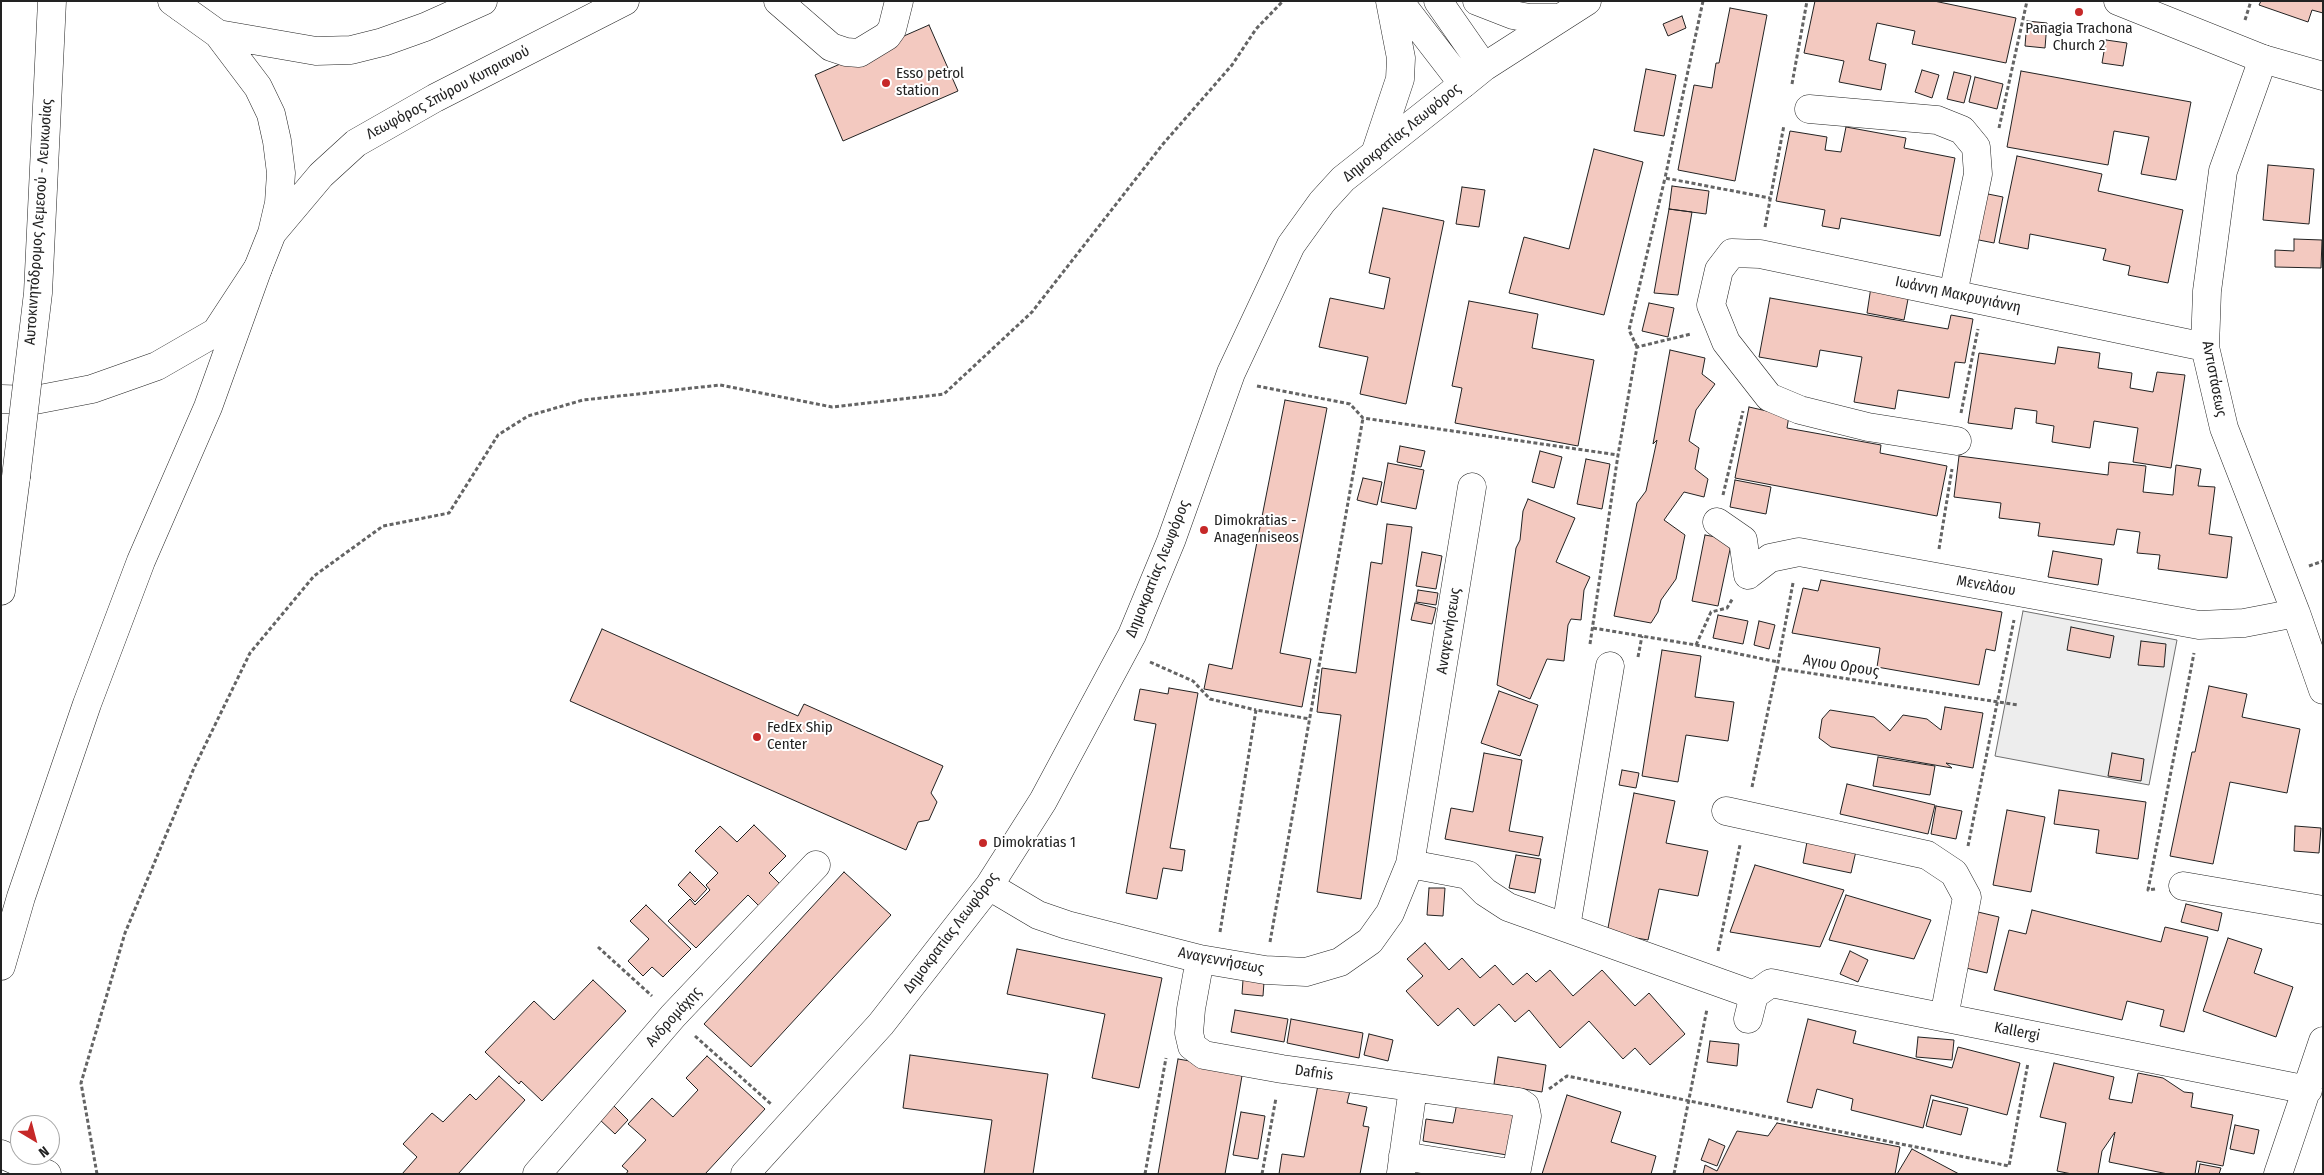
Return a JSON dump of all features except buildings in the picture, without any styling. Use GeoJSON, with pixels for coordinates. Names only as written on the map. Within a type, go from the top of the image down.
{"type":"FeatureCollection","features":[{"type":"Feature","properties":{"kind":"main road","name":"Αυτοκινητόδρομος Λεμεσού - Λευκωσίας"},"geometry":{"type":"LineString","coordinates":[[1,591],[38,293],[52,1]]}},
{"type":"Feature","properties":{"kind":"main road"},"geometry":{"type":"LineString","coordinates":[[218,34],[316,51],[351,50],[383,42],[426,27],[483,1]]}},
{"type":"Feature","properties":{"kind":"main road","name":"Λεωφόρος Σπύρου Κυπριανού"},"geometry":{"type":"LineString","coordinates":[[272,233],[321,175],[356,143],[435,98],[625,1]]}},
{"type":"Feature","properties":{"kind":"main road"},"geometry":{"type":"LineString","coordinates":[[778,1],[830,47],[846,52],[858,53],[887,36],[892,29],[899,1]]}},
{"type":"Feature","properties":{"kind":"main road"},"geometry":{"type":"LineString","coordinates":[[1376,151],[1400,80],[1401,58],[1390,1]]}},
{"type":"Feature","properties":{"kind":"main road"},"geometry":{"type":"LineString","coordinates":[[1399,1],[1463,84]]}},
{"type":"Feature","properties":{"kind":"main road"},"geometry":{"type":"LineString","coordinates":[[1438,1],[1484,67]]}},
{"type":"Feature","properties":{"kind":"main road"},"geometry":{"type":"LineString","coordinates":[[1477,1],[1513,15],[1529,18],[1558,18]]}},
{"type":"Feature","properties":{"kind":"main road","name":"Δημοκρατίας Λεωφόρος"},"geometry":{"type":"LineString","coordinates":[[745,1174],[881,1024],[989,886],[1043,801],[1125,650],[1171,541],[1228,380],[1291,245],[1317,209],[1343,179],[1376,151],[1484,67],[1587,1]]}},
{"type":"Feature","properties":{"kind":"main road"},"geometry":{"type":"LineString","coordinates":[[2118,1],[2263,59],[2323,76]]}},
{"type":"Feature","properties":{"kind":"main road"},"geometry":{"type":"LineString","coordinates":[[1,966],[21,897],[87,704],[141,561],[208,407],[272,233],[279,203],[281,173],[271,114],[258,86],[218,34],[178,3]]}},
{"type":"Feature","properties":{"kind":"main road","name":"Αντιστάσεως"},"geometry":{"type":"LineString","coordinates":[[2263,59],[2223,171],[2207,292],[2205,347],[2224,428],[2296,613],[2323,690]]}},
{"type":"Feature","properties":{"kind":"main road"},"geometry":{"type":"LineString","coordinates":[[1809,109],[1937,120],[1962,130],[1976,147],[1978,174],[1954,294]]}},
{"type":"Feature","properties":{"kind":"main road","name":"Ιωάννη Μακρυγιάννη"},"geometry":{"type":"LineString","coordinates":[[1720,327],[1711,305],[1719,270],[1732,253],[1749,252],[2205,347]]}},
{"type":"Feature","properties":{"kind":"main road"},"geometry":{"type":"LineString","coordinates":[[1,399],[35,400],[92,389],[157,366],[216,332],[258,268]]}},
{"type":"Feature","properties":{"kind":"main road"},"geometry":{"type":"LineString","coordinates":[[1720,327],[1726,342],[1769,398],[1800,410],[1868,427],[1957,441]]}},
{"type":"Feature","properties":{"kind":"main road","name":"Αναγεννήσεως"},"geometry":{"type":"LineString","coordinates":[[989,886],[1038,915],[1067,925],[1208,961],[1265,970],[1306,972],[1340,962],[1370,941],[1390,914],[1410,864],[1472,487]]}},
{"type":"Feature","properties":{"kind":"main road"},"geometry":{"type":"LineString","coordinates":[[1717,522],[1743,540],[1748,575]]}},
{"type":"Feature","properties":{"kind":"main road","name":"Μενελάου"},"geometry":{"type":"LineString","coordinates":[[1748,575],[1770,558],[1799,552],[2200,625],[2244,623],[2296,613]]}},
{"type":"Feature","properties":{"kind":"main road"},"geometry":{"type":"LineString","coordinates":[[1566,927],[1610,666]]}},
{"type":"Feature","properties":{"kind":"main road"},"geometry":{"type":"LineString","coordinates":[[1726,811],[1927,854],[1954,873],[1967,896],[1944,1017]]}},
{"type":"Feature","properties":{"kind":"main road"},"geometry":{"type":"LineString","coordinates":[[1410,864],[1468,874],[1485,892],[1508,907],[1713,980]]}},
{"type":"Feature","properties":{"kind":"main road","name":"Ανδρομάχης"},"geometry":{"type":"LineString","coordinates":[[537,1174],[673,1016],[816,865]]}},
{"type":"Feature","properties":{"kind":"main road"},"geometry":{"type":"LineString","coordinates":[[2183,886],[2323,910]]}},
{"type":"Feature","properties":{"kind":"main road"},"geometry":{"type":"LineString","coordinates":[[1192,1046],[1189,1033],[1191,1009],[1208,961]]}},
{"type":"Feature","properties":{"kind":"main road","name":"Kallergi"},"geometry":{"type":"LineString","coordinates":[[1713,980],[1751,1007],[1771,983],[2308,1090]]}},
{"type":"Feature","properties":{"kind":"main road"},"geometry":{"type":"LineString","coordinates":[[2278,1174],[2323,1041]]}},
{"type":"Feature","properties":{"kind":"main road","name":"Dafnis"},"geometry":{"type":"LineString","coordinates":[[1192,1046],[1204,1055],[1282,1069],[1519,1102],[1525,1106]]}},
{"type":"Feature","properties":{"kind":"main road"},"geometry":{"type":"LineString","coordinates":[[1413,1088],[1402,1165],[1516,1174],[1527,1116],[1525,1106]]}},
{"type":"Feature","properties":{"kind":"main road"},"geometry":{"type":"LineString","coordinates":[[1,1154],[47,1174]]}},
{"type":"Feature","properties":{"kind":"path"},"geometry":{"type":"LineString","coordinates":[[97,1174],[82,1083],[125,933],[194,768],[250,653],[314,576],[383,526],[449,513],[498,435],[528,416],[574,402],[720,385],[832,407],[944,394],[1032,312],[1163,144],[1232,65],[1256,29],[1283,1]]}},
{"type":"Feature","properties":{"kind":"path"},"geometry":{"type":"LineString","coordinates":[[1590,648],[1618,455],[1638,347],[1629,330],[1665,178],[1703,1]]}},
{"type":"Feature","properties":{"kind":"path"},"geometry":{"type":"LineString","coordinates":[[1976,147],[1997,139],[2027,1]]}},
{"type":"Feature","properties":{"kind":"path"},"geometry":{"type":"LineString","coordinates":[[1665,178],[1770,198]]}},
{"type":"Feature","properties":{"kind":"path"},"geometry":{"type":"LineString","coordinates":[[1638,347],[1720,327]]}},
{"type":"Feature","properties":{"kind":"path"},"geometry":{"type":"LineString","coordinates":[[1717,522],[1751,376]]}},
{"type":"Feature","properties":{"kind":"path"},"geometry":{"type":"LineString","coordinates":[[1228,380],[1350,404],[1363,418],[1618,455]]}},
{"type":"Feature","properties":{"kind":"path"},"geometry":{"type":"LineString","coordinates":[[1265,970],[1363,418]]}},
{"type":"Feature","properties":{"kind":"path"},"geometry":{"type":"LineString","coordinates":[[1593,628],[1696,645],[1778,662],[1799,552]]}},
{"type":"Feature","properties":{"kind":"path"},"geometry":{"type":"LineString","coordinates":[[1696,645],[1711,612],[1727,608],[1748,575]]}},
{"type":"Feature","properties":{"kind":"path"},"geometry":{"type":"LineString","coordinates":[[1954,873],[1966,861],[2020,592]]}},
{"type":"Feature","properties":{"kind":"path"},"geometry":{"type":"LineString","coordinates":[[2183,886],[2148,890],[2200,625]]}},
{"type":"Feature","properties":{"kind":"path"},"geometry":{"type":"LineString","coordinates":[[1125,650],[1194,681],[1210,699],[1256,710],[1310,719]]}},
{"type":"Feature","properties":{"kind":"path","name":"Αγιου Ορους"},"geometry":{"type":"LineString","coordinates":[[1778,662],[1777,668],[2018,705]]}},
{"type":"Feature","properties":{"kind":"path"},"geometry":{"type":"LineString","coordinates":[[1208,961],[1256,710]]}},
{"type":"Feature","properties":{"kind":"path"},"geometry":{"type":"LineString","coordinates":[[598,947],[673,1016]]}},
{"type":"Feature","properties":{"kind":"path"},"geometry":{"type":"LineString","coordinates":[[1674,1174],[1713,980]]}},
{"type":"Feature","properties":{"kind":"path"},"geometry":{"type":"LineString","coordinates":[[1525,1106],[1567,1076],[2009,1166],[2033,1035]]}},
{"type":"Feature","properties":{"kind":"path"},"geometry":{"type":"LineString","coordinates":[[698,1039],[792,1122]]}},
{"type":"Feature","properties":{"kind":"path"},"geometry":{"type":"LineString","coordinates":[[1146,1174],[1167,1053],[1192,1046]]}},
{"type":"Feature","properties":{"kind":"path"},"geometry":{"type":"LineString","coordinates":[[1262,1174],[1282,1069]]}},
{"type":"Feature","properties":{"kind":"shaded area"},"geometry":{"type":"Polygon","coordinates":[[[2023,611],[2177,640],[2149,785],[1995,756],[2023,611]]]}},
{"type":"Feature","properties":{"kind":"place","name":"Panagia Trachona Church 2"},"geometry":{"type":"Point","coordinates":[2079,12]}},
{"type":"Feature","properties":{"kind":"place","name":"Esso petrol station"},"geometry":{"type":"Point","coordinates":[886,83]}},
{"type":"Feature","properties":{"kind":"place","name":"Dimokratias - Anagenniseos"},"geometry":{"type":"Point","coordinates":[1204,530]}},
{"type":"Feature","properties":{"kind":"place","name":"FedEx Ship Center"},"geometry":{"type":"Point","coordinates":[757,737]}},
{"type":"Feature","properties":{"kind":"place","name":"Dimokratias 1"},"geometry":{"type":"Point","coordinates":[983,843]}}]}
